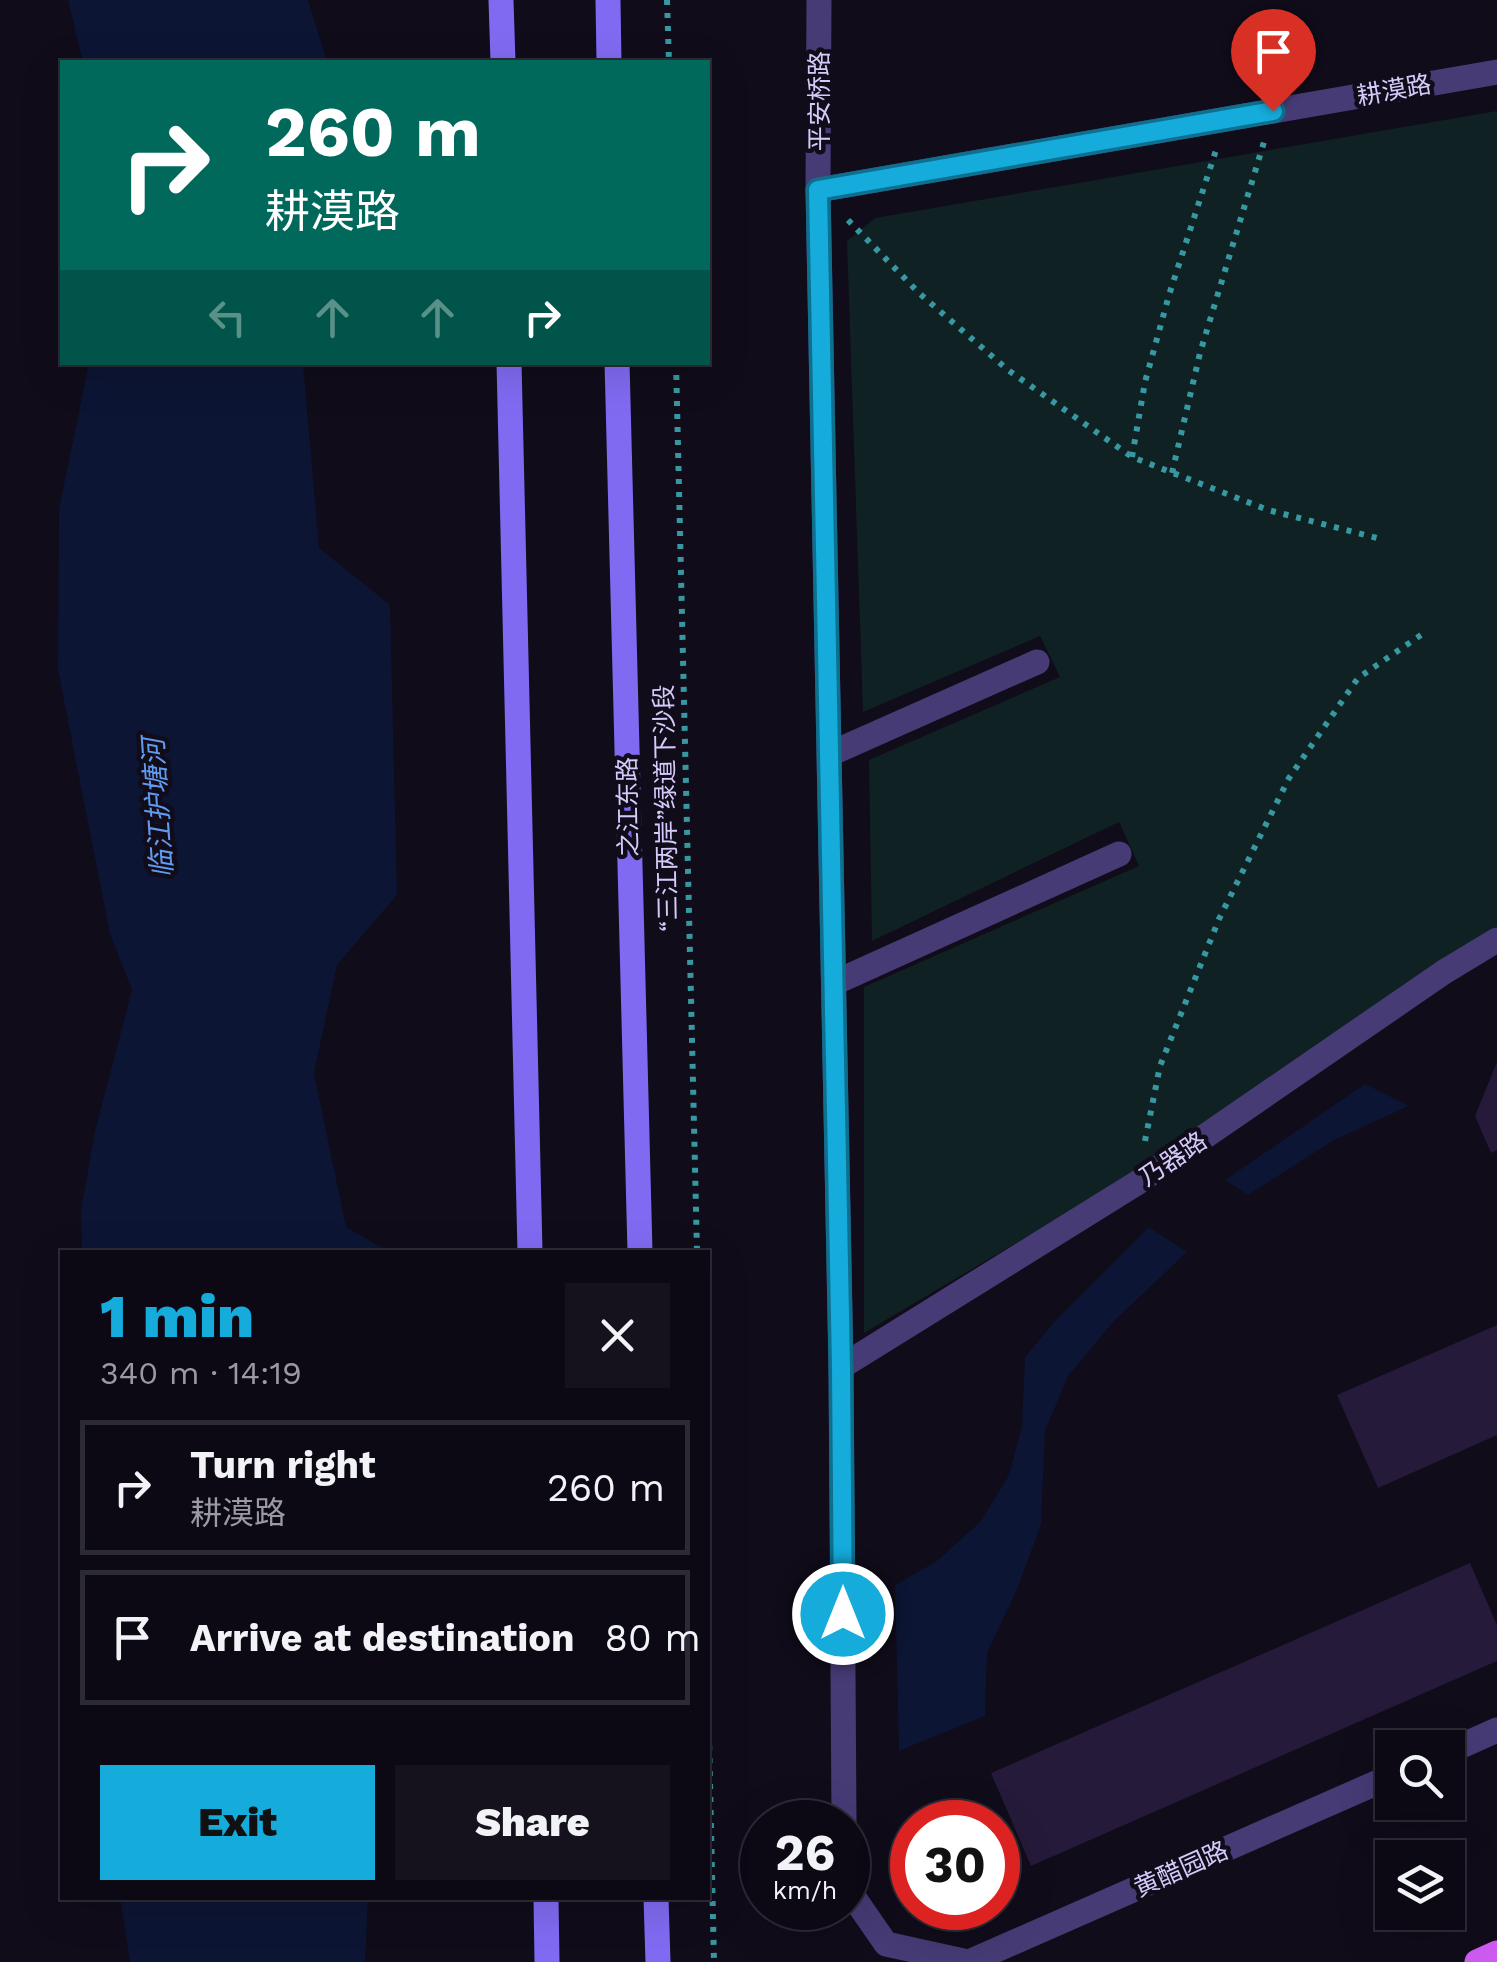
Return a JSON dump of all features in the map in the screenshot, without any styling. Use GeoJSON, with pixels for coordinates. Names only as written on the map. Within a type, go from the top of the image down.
{"type":"FeatureCollection","features":[{"type":"Feature","properties":{"kind":"main road"},"geometry":{"type":"LineString","coordinates":[[501,0],[503,60]]}},
{"type":"Feature","properties":{"kind":"main road"},"geometry":{"type":"LineString","coordinates":[[608,0],[610,60]]}},
{"type":"Feature","properties":{"kind":"main road"},"geometry":{"type":"LineString","coordinates":[[509,365],[530,1250]]}},
{"type":"Feature","properties":{"kind":"main road","name":"之江东路"},"geometry":{"type":"LineString","coordinates":[[617,365],[640,1250]]}},
{"type":"Feature","properties":{"kind":"main road"},"geometry":{"type":"LineString","coordinates":[[546,1900],[547,1962]]}},
{"type":"Feature","properties":{"kind":"main road"},"geometry":{"type":"LineString","coordinates":[[656,1900],[658,1962]]}},
{"type":"Feature","properties":{"kind":"main road"},"geometry":{"type":"LineString","coordinates":[[1477,1962],[1497,1953]]}},
{"type":"Feature","properties":{"kind":"street","name":"平安桥路"},"geometry":{"type":"LineString","coordinates":[[820,0],[818,190],[841,1367],[844,1800]]}},
{"type":"Feature","properties":{"kind":"street","name":"耕漠路"},"geometry":{"type":"LineString","coordinates":[[818,190],[1497,72]]}},
{"type":"Feature","properties":{"kind":"street"},"geometry":{"type":"LineString","coordinates":[[830,754],[1037,662]]}},
{"type":"Feature","properties":{"kind":"street"},"geometry":{"type":"LineString","coordinates":[[834,983],[1119,854]]}},
{"type":"Feature","properties":{"kind":"street","name":"乃器路"},"geometry":{"type":"LineString","coordinates":[[841,1367],[1137,1183],[1444,972],[1497,940]]}},
{"type":"Feature","properties":{"kind":"street"},"geometry":{"type":"LineString","coordinates":[[1465,1744],[1497,1730]]}},
{"type":"Feature","properties":{"kind":"street","name":"黄醋园路"},"geometry":{"type":"LineString","coordinates":[[870,1921],[886,1944],[969,1962],[1375,1783]]}},
{"type":"Feature","properties":{"kind":"path"},"geometry":{"type":"LineString","coordinates":[[667,0],[669,60]]}},
{"type":"Feature","properties":{"kind":"path"},"geometry":{"type":"LineString","coordinates":[[1172,473],[1200,353],[1273,111]]}},
{"type":"Feature","properties":{"kind":"path"},"geometry":{"type":"LineString","coordinates":[[1132,457],[1145,382],[1169,294],[1226,119]]}},
{"type":"Feature","properties":{"kind":"path"},"geometry":{"type":"LineString","coordinates":[[818,190],[918,293],[1008,370],[1132,457],[1268,510],[1381,539]]}},
{"type":"Feature","properties":{"kind":"path","name":"“三江两岸”绿道下沙段"},"geometry":{"type":"LineString","coordinates":[[676,365],[697,1250]]}},
{"type":"Feature","properties":{"kind":"path"},"geometry":{"type":"LineString","coordinates":[[1137,1183],[1160,1066],[1219,919],[1289,778],[1358,678],[1424,633]]}},
{"type":"Feature","properties":{"kind":"path"},"geometry":{"type":"LineString","coordinates":[[710,1782],[714,1962]]}},
{"type":"Feature","properties":{"kind":"shaded area"},"geometry":{"type":"Polygon","coordinates":[[[1497,111],[1497,950],[1264,1096],[864,1333],[864,987],[1139,866],[1119,822],[872,941],[869,760],[1060,677],[1040,636],[863,712],[847,241],[875,218],[1497,111]]]}},
{"type":"Feature","properties":{"kind":"water"},"geometry":{"type":"Polygon","coordinates":[[[68,0],[308,0],[326,60],[83,60],[68,0]]]}},
{"type":"Feature","properties":{"kind":"water","name":"临江护塘河"},"geometry":{"type":"Polygon","coordinates":[[[89,365],[303,365],[319,548],[390,605],[397,895],[337,965],[314,1073],[346,1227],[386,1250],[82,1250],[81,1210],[95,1131],[132,990],[110,934],[58,670],[59,509],[89,365]]]}},
{"type":"Feature","properties":{"kind":"water"},"geometry":{"type":"Polygon","coordinates":[[[1365,1084],[1409,1106],[1334,1140],[1248,1195],[1225,1180],[1365,1084]]]}},
{"type":"Feature","properties":{"kind":"water"},"geometry":{"type":"Polygon","coordinates":[[[1149,1227],[1187,1252],[1114,1321],[1068,1376],[1045,1431],[1041,1524],[1019,1585],[987,1653],[985,1716],[899,1751],[895,1585],[937,1561],[981,1521],[1009,1475],[1022,1426],[1025,1357],[1055,1321],[1149,1227]]]}},
{"type":"Feature","properties":{"kind":"water"},"geometry":{"type":"Polygon","coordinates":[[[120,1900],[368,1900],[365,1962],[130,1962],[120,1900]]]}},
{"type":"Feature","properties":{"kind":"building"},"geometry":{"type":"Polygon","coordinates":[[[1497,1062],[1497,1150],[1491,1153],[1475,1116],[1497,1062]]]}},
{"type":"Feature","properties":{"kind":"building"},"geometry":{"type":"Polygon","coordinates":[[[1497,1325],[1497,1435],[1378,1488],[1337,1395],[1497,1325]]]}},
{"type":"Feature","properties":{"kind":"building"},"geometry":{"type":"Polygon","coordinates":[[[1470,1563],[1497,1625],[1497,1661],[1031,1866],[1020,1840],[1020,1800],[1003,1800],[991,1773],[1470,1563]]]}},
{"type":"Feature","properties":{"kind":"route"},"geometry":{"type":"LineString","coordinates":[[843,1614],[818,190],[1273,111]]}}]}
